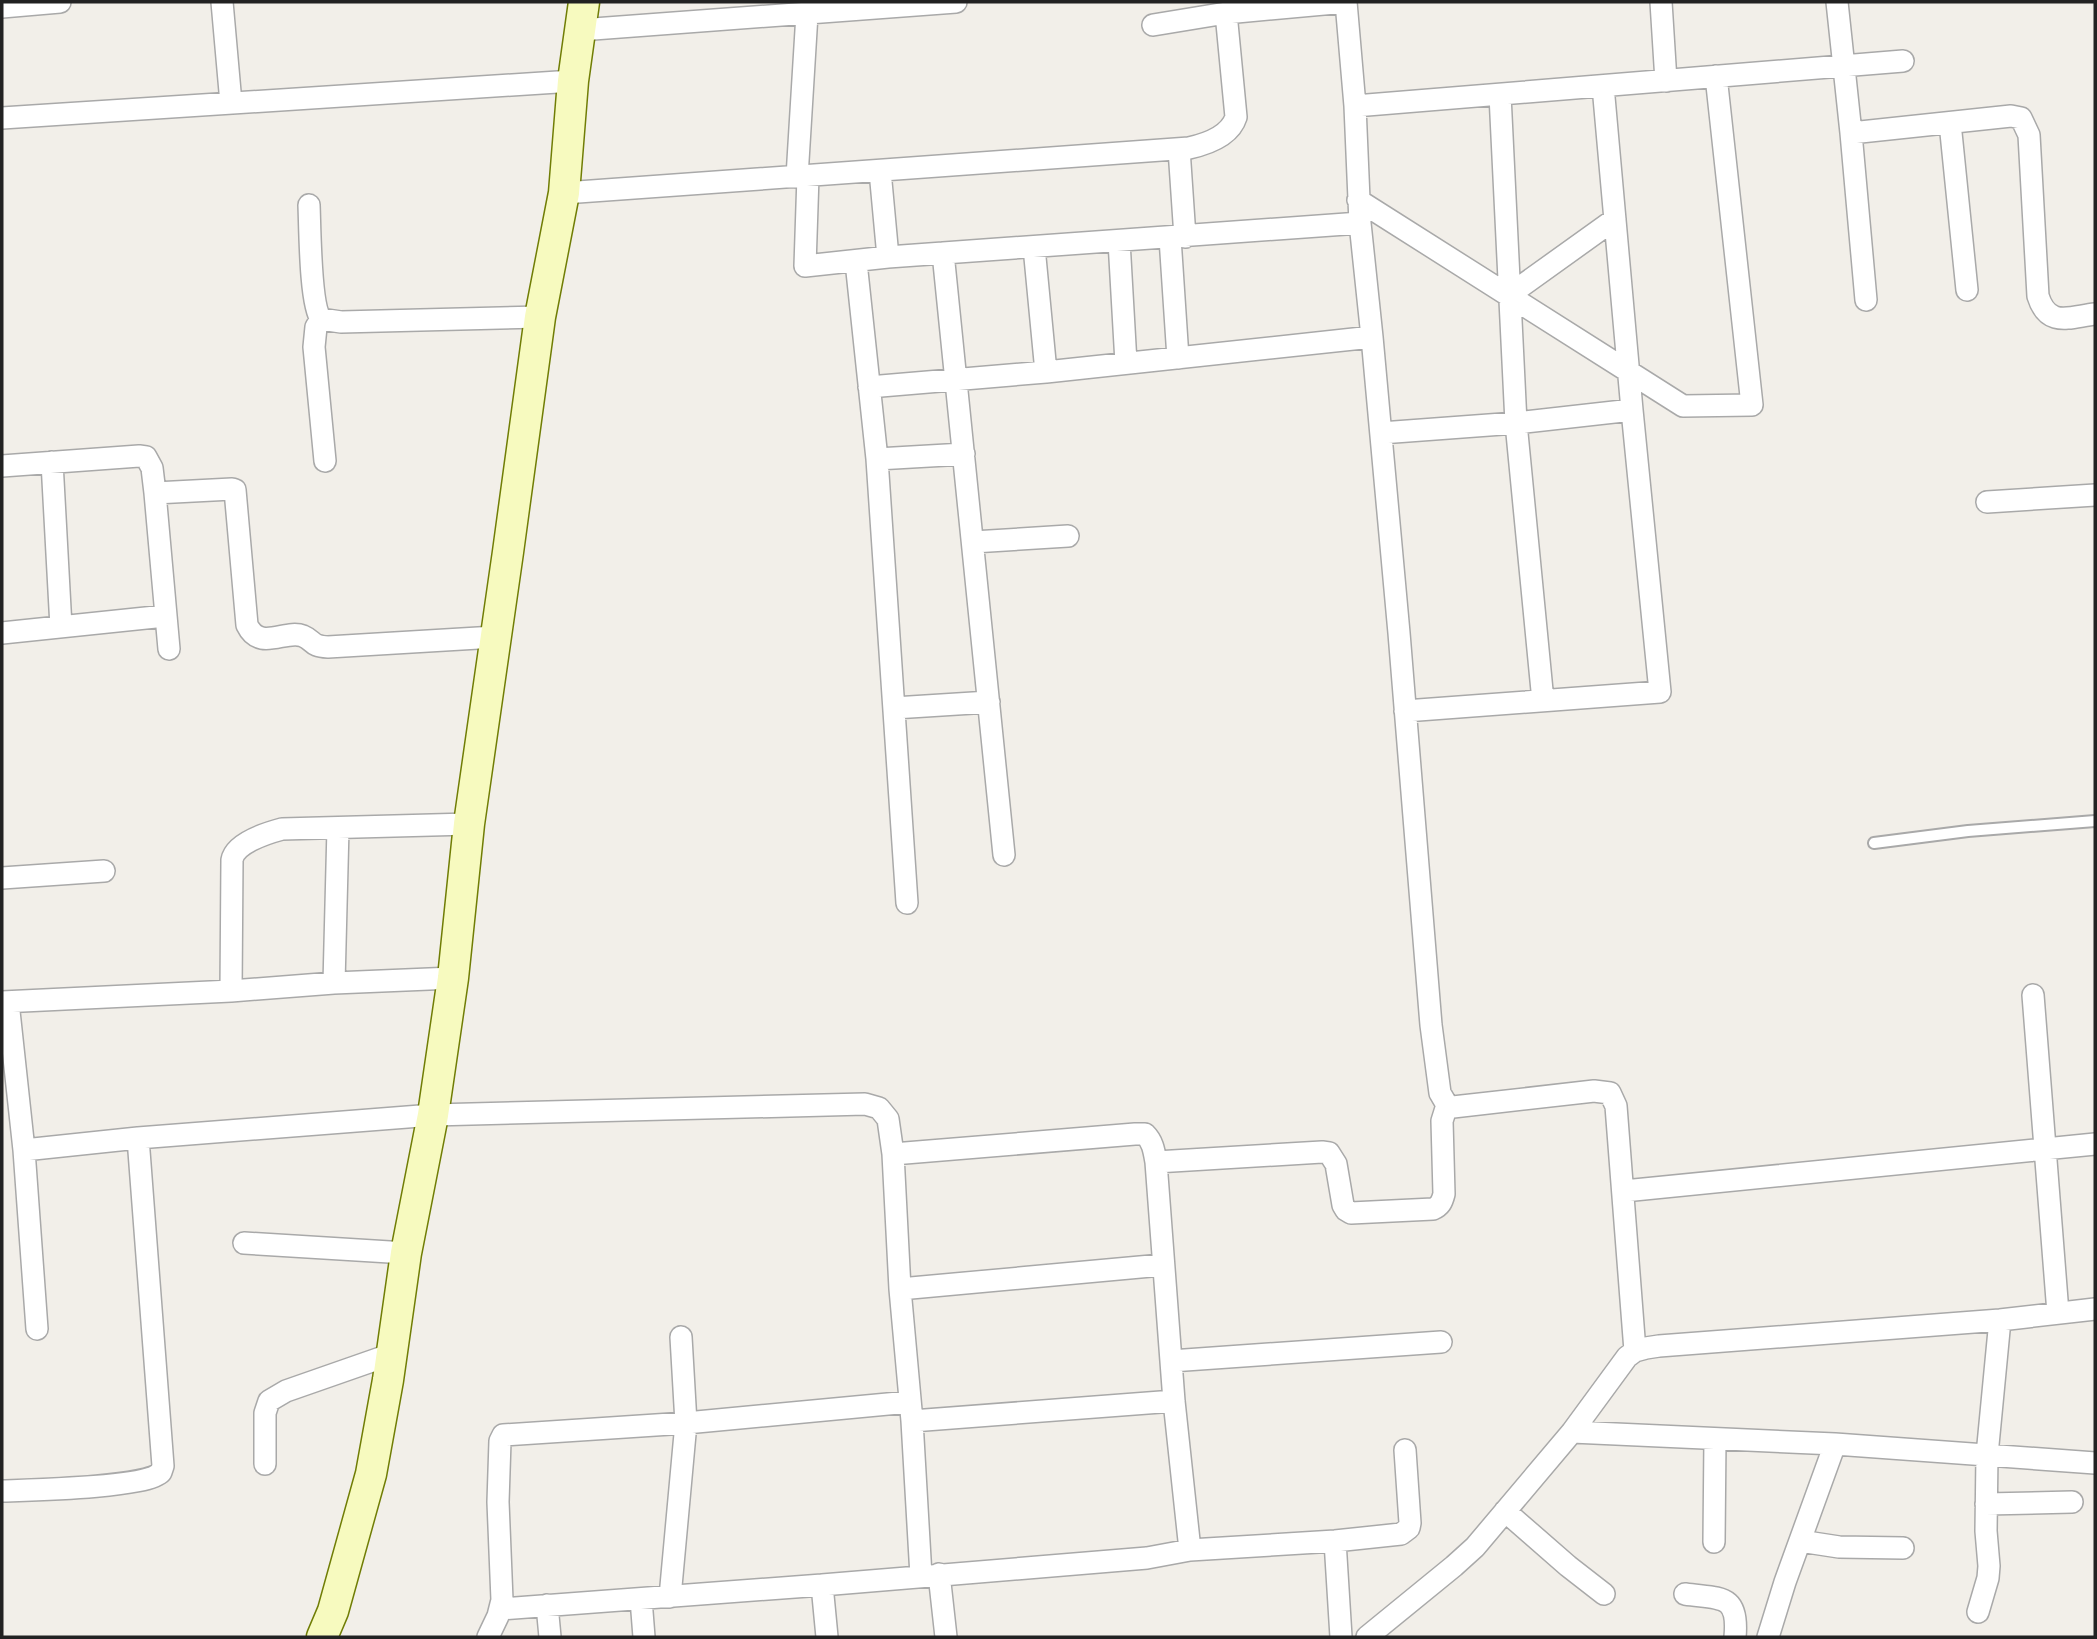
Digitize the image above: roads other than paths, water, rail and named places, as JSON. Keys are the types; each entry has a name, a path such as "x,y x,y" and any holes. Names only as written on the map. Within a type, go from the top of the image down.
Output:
{"street":[{"path":"2,7 60,2"},
{"path":"222,2 231,103"},
{"path":"323,1637 333,1611 371,1474 406,1252 433,1115 453,978 469,824 540,317 564,193 573,80 582,16 807,14 956,2"},
{"path":"1153,24 1213,10 1346,2 1355,106 1358,200 1381,433 1431,1025 1440,1093 1447,1105 1454,1107 1594,1091 1610,1093 1616,1106 1635,1351"},
{"path":"1661,2 1666,81"},
{"path":"1837,2 1866,300"},
{"path":"564,193 1179,149 1201,145 1222,135 1233,125 1236,117 1236,105 1213,10"},
{"path":"807,14 803,176 805,266 888,257 1360,223"},
{"path":"1355,106 1903,61"},
{"path":"1358,200 1683,407 1752,405 1716,76"},
{"path":"2,118 573,80"},
{"path":"1405,711 1660,692 1603,86"},
{"path":"1500,95 1516,423 1543,701"},
{"path":"1851,133 2011,116 2021,118 2029,135 2038,296 2042,308 2047,315 2055,318 2095,314"},
{"path":"1950,123 1967,290"},
{"path":"1178,358 1179,149"},
{"path":"880,171 888,257"},
{"path":"309,205 316,314 321,319 341,322 540,317"},
{"path":"1509,295 1615,219"},
{"path":"1119,241 1126,363"},
{"path":"1034,247 1046,372"},
{"path":"943,253 1004,855"},
{"path":"856,261 877,459 908,903"},
{"path":"321,319 316,327 314,347 325,461"},
{"path":"869,387 1046,372 1372,337"},
{"path":"1381,433 1516,423 1632,410"},
{"path":"877,459 964,454"},
{"path":"2,466 146,457 152,468 156,493 169,649"},
{"path":"52,462 61,627"},
{"path":"156,493 235,490 247,625 256,635 264,638 302,636 318,646 328,647 495,637"},
{"path":"1987,502 2095,495"},
{"path":"972,542 1068,536"},
{"path":"2,633 165,616"},
{"path":"894,708 989,702"},
{"path":"231,991 233,853 237,848 267,832 282,829 469,824"},
{"path":"334,983 338,828"},
{"path":"2,878 104,871"},
{"path":"37,1329 24,1150 5,1002 453,978"},
{"path":"2033,995 2058,1313"},
{"path":"24,1150 138,1138 433,1115 865,1104 879,1108 888,1119 893,1154 900,1289 911,1411 930,1575 946,1637"},
{"path":"1156,1162 1329,1153 1336,1164 1346,1210 1352,1213 1433,1209 1442,1202 1444,1194 1442,1121 1447,1105"},
{"path":"893,1154 1145,1134 1153,1147 1156,1162 1162,1265 1190,1550"},
{"path":"2,1491 112,1484 152,1478 161,1472 163,1465 138,1138"},
{"path":"1623,1191 2095,1144"},
{"path":"244,1243 406,1252"},
{"path":"900,1289 1162,1265"},
{"path":"1367,1637 1475,1547 1572,1432 1614,1373 1635,1351 1660,1346 2000,1320 2095,1309"},
{"path":"1979,1612 1989,1566 1986,1455 2000,1320"},
{"path":"670,1597 686,1423 681,1337"},
{"path":"1171,1361 1441,1342"},
{"path":"265,1464 265,1413 269,1401 286,1391 392,1354"},
{"path":"488,1637 501,1609 498,1502 500,1441 503,1435 911,1411 1174,1401"},
{"path":"1572,1432 1835,1444 2095,1463"},
{"path":"1714,1542 1716,1439"},
{"path":"1768,1637 1835,1444"},
{"path":"501,1609 822,1586 1147,1558 1190,1550 1401,1534 1409,1528 1405,1450"},
{"path":"1986,1504 2071,1502"},
{"path":"1505,1511 1604,1594"},
{"path":"1335,1541 1341,1637"},
{"path":"1800,1541 1839,1548 1903,1548"},
{"path":"822,1586 828,1637"},
{"path":"1685,1594 1720,1599 1732,1606 1735,1614 1735,1637"},
{"path":"640,1599 644,1637"},
{"path":"547,1605 550,1637"}],"lane":[{"path":"1874,843 1968,831 2095,821"}]}
